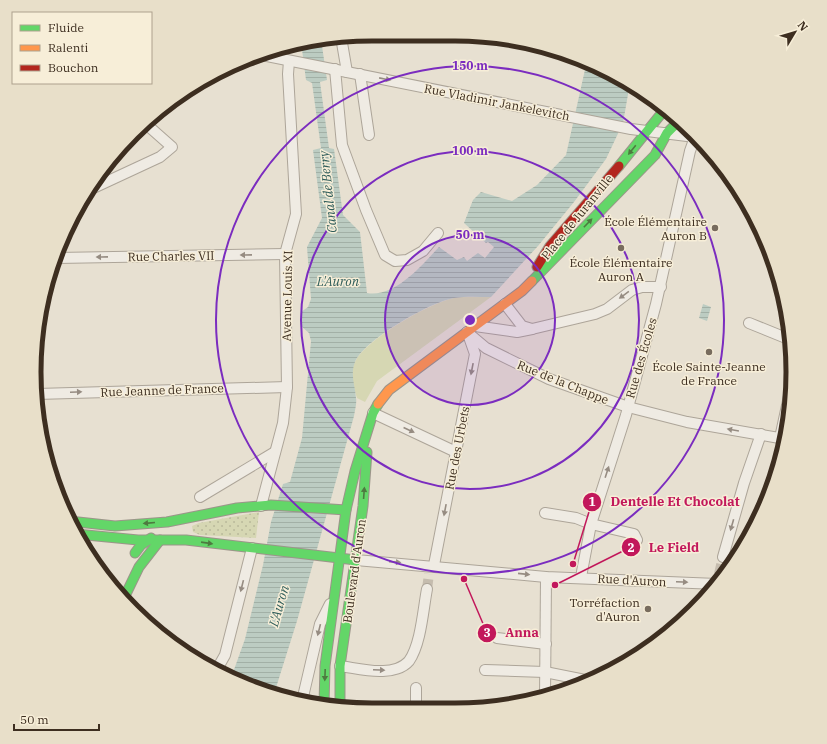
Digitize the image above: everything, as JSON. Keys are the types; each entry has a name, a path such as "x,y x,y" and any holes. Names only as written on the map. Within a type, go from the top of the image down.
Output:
{"main road":[{"name":"Place de Juranville","path":"522,291 550,246 608,180 662,113"},
{"name":"Place de Juranville","path":"672,134 676,126"},
{"name":"Place de Juranville","path":"522,291 655,155"},
{"name":"Boulevard d'Auron","path":"324,699 325,666 341,558 346,510 355,471 373,413 378,403 389,390 522,291"},
{"name":"Boulevard d'Auron","path":"340,701 340,666 363,506 368,433"},
{"path":"126,593 140,545 161,531 186,525 237,508 266,506 346,510 357,547"},
{"path":"77,522 115,526 186,525"},
{"path":"131,525 146,556"},
{"path":"186,525 186,540"},
{"path":"83,535 127,539 140,545 160,540 186,540 356,560"},
{"path":"127,539 140,545"},
{"path":"132,576 146,556 160,540"}],"street":[{"path":"342,43 347,72"},
{"name":"Rue Vladimir Jankelevitch","path":"270,58 360,74 631,129 687,136"},
{"name":"Avenue Louis XI","path":"266,506 275,452 283,423 287,387 285,254 296,214 288,74 289,61"},
{"path":"332,69 342,145 366,210 386,255 395,261 407,260 423,251 438,234"},
{"path":"360,74 369,135"},
{"path":"99,186 160,157 172,146 150,127"},
{"name":"Place de Juranville","path":"655,155 672,134"},
{"name":"Rue des Écoles","path":"581,577 591,524 628,407 660,287 693,142"},
{"name":"Rue Charles VII","path":"62,258 285,254"},
{"path":"471,329 517,332 532,330 595,314 607,308 632,290 642,287 660,287"},
{"path":"504,304 522,326 532,330"},
{"path":"749,323 784,337"},
{"name":"Rue de la Chappe","path":"471,329 486,348 550,379 628,407 687,422 780,438"},
{"name":"Rue des Urbets","path":"431,568 475,354 471,329"},
{"name":"Rue Jeanne de France","path":"42,394 287,387"},
{"path":"373,413 456,452"},
{"path":"723,557 744,483 761,434"},
{"path":"200,497 275,452"},
{"path":"545,513 576,518 591,524 634,534 637,540"},
{"path":"219,666 225,655 256,548"},
{"name":"Rue d'Auron","path":"356,560 431,568 546,576 713,580"},
{"path":"545,691 546,576"},
{"path":"340,666 382,672 393,670 405,664 409,660 418,638 427,589"},
{"name":"Boulevard d'Auron","path":"303,696 320,624 335,595"},
{"path":"497,638 546,644"},
{"path":"485,670 544,672 579,679"},
{"path":"416,688 416,703"}],"green space":[{"path":"458,297 491,297 377,381 365,402 357,398 352,379 354,364 363,351 386,332 415,314 443,301"},
{"path":"259,512 256,538 200,535 193,532 192,526 199,523"}],"water":[{"path":"322,45 327,80 320,82 329,148 334,149 343,215 360,232 367,293 377,293 398,285 416,271 439,247 457,260 464,257 467,261 478,253 485,258 494,247 488,242 486,243 464,223 473,200 481,192 512,201 537,185 566,155 585,68 629,90 623,123 606,159 574,202 538,246 491,297 454,298 443,301 415,314 399,323 371,343 361,353 355,362 353,376 356,402 354,416 297,621 276,688 233,672 245,639 263,565 271,522 283,484 290,482 302,438 311,341 309,333 301,326 301,312 308,307 311,299 307,247 322,218 313,150 321,148 312,83 306,80 302,48"},
{"path":"703,304 711,307 707,321 699,318"}],"tunnel":[{"path":"720,572 723,557"},
{"path":"427,589 429,574"}],"traffic: fast":[{"path":"619,166 662,113"},
{"path":"532,281 655,155 667,133 675,125"},
{"path":"324,699 325,666 346,510 355,471 373,413 378,404"},
{"path":"340,701 340,666 363,506 367,452"},
{"path":"77,522 115,526 167,522 237,508 271,505 346,510"},
{"path":"83,535 138,540 186,540 356,560"},
{"path":"135,553 141,545 151,538"},
{"path":"126,593 139,567 160,540"}],"traffic: slow":[{"path":"378,404 389,390 522,291 532,281"}],"traffic: jam":[{"path":"537,267 550,246 619,166"}],"place":[{"name":"École Élémentaire Auron B","path":"715,228"},
{"name":"École Élémentaire Auron A","path":"621,248"},
{"name":"École Sainte-Jeanne de France","path":"709,352"},
{"name":"Dentelle Et Chocolat","path":"573,564"},
{"name":"Anna","path":"464,579"},
{"name":"Le Field","path":"555,585"},
{"name":"Torréfaction d'Auron","path":"648,609"}],"water label":[{"name":"Canal de Berry","path":"328,192"},
{"name":"L'Auron","path":"338,281"},
{"name":"L'Auron","path":"279,606"}]}
